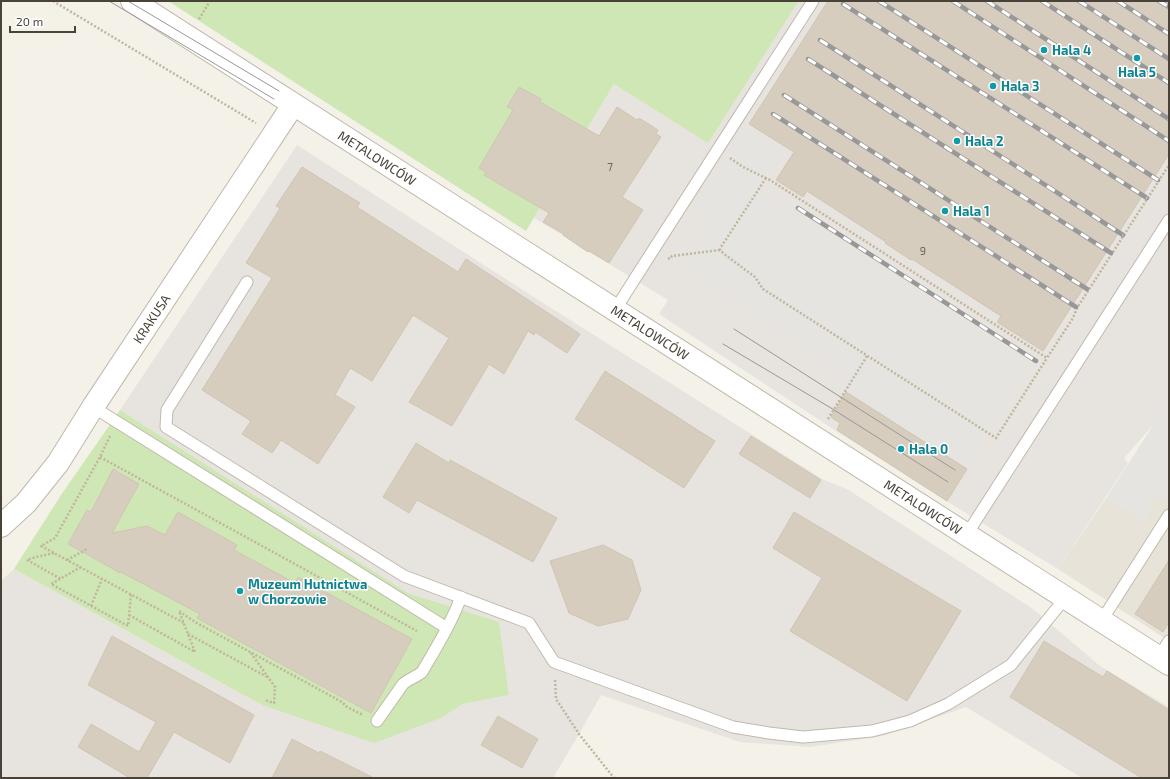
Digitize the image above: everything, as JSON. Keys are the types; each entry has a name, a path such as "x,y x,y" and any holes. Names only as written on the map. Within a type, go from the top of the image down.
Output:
{"street":[{"name":"METALOWCÓW","path":"132,1 1066,598 1102,620 1166,654"},
{"name":"KRAKUSA","path":"1,526 26,503 58,463 93,407 293,105"}],"lane":[{"path":"615,310 813,1"},
{"path":"967,534 1169,220"},
{"path":"247,282 167,410 166,427 404,576 528,623 554,662 734,726 769,733 803,737 872,731 910,721 948,704 1011,664 1066,598"},
{"path":"93,407 447,628"},
{"path":"1102,620 1169,515"},
{"path":"376,721 402,684 418,676 422,672 456,611 461,597"}],"path":[{"path":"53,1 257,123 252,130"},
{"path":"199,20 210,1"},
{"path":"727,155 743,167 766,178 1047,358"},
{"path":"720,250 755,277 763,289 996,438 1074,318 1077,308 1169,165"},
{"path":"720,250 766,178"},
{"path":"667,256 670,259 672,256 720,250"},
{"path":"828,418 867,356"},
{"path":"109,437 100,457 55,538 41,546 184,623"},
{"path":"100,457 422,634"},
{"path":"67,560 87,549"},
{"path":"54,553 27,560 61,579"},
{"path":"81,567 51,584 128,626 131,594"},
{"path":"91,606 102,579"},
{"path":"129,616 195,652 179,611 196,622 342,702 346,707 376,721"},
{"path":"188,634 269,678"},
{"path":"251,652 275,687 274,703 264,700"},
{"path":"554,662 556,699 579,734 614,778"}],"shaded area":[{"path":"797,1 1169,1 1169,401 1153,425 1124,458 1128,463 1058,569 948,502 833,429 659,314 668,300 534,218 614,84 708,142 798,2"},
{"path":"746,130 784,154 758,192 1028,366 966,466 839,386 848,371 683,264 712,217 697,207"},
{"path":"297,145 540,301 824,480 847,489 1033,609 1100,666 1169,707 1169,778 1082,778 966,707 883,736 810,747 740,742 601,695 553,778 1,778 1,581 14,569 262,705 441,718 463,704 509,695 499,622 408,593 120,410"},
{"path":"1169,401 1169,641 1058,569"},
{"path":"1169,401 1169,492 1162,502 1152,497 1147,499 1147,502 1151,507 1144,522 1107,497"}],"green space":[{"path":"168,1 798,2 708,143 614,84 526,231"},
{"path":"120,410 408,593 499,622 509,695 463,704 441,718 374,743 262,705 14,569 61,495"}],"building":[{"path":"828,1 1169,1 1169,154 1043,351 997,322 1001,316 912,259 911,260 807,191 803,197 776,180 794,152 749,124"},
{"path":"519,87 541,99 540,102 599,136 617,107 637,120 639,118 658,130 656,134 661,137 622,197 643,210 609,263 589,251 588,252 563,235 564,234 543,222 549,213 484,175 486,172 479,168 513,110 507,107"},
{"path":"302,167 360,203 357,207 458,272 466,259 580,334 567,353 535,332 534,335 528,331 504,374 489,364 452,426 409,402 449,338 413,315 372,381 350,368 335,395 355,407 318,464 281,440 272,453 242,434 251,421 202,390 272,278 246,263 280,208 276,206"},
{"path":"605,371 715,441 684,488 575,419"},
{"name":"Hala 0","path":"846,392 967,469 947,501 837,430 840,423 831,417"},
{"path":"751,436 821,480 810,498 739,454"},
{"path":"416,443 449,463 450,460 557,518 533,562 417,500 409,513 383,497"},
{"name":"Muzeum Hutnictwa w Chorzowie","path":"113,469 139,484 112,533 147,526 165,535 178,512 237,545 234,550 295,583 298,577 412,639 371,713 197,618 200,614 121,572 120,573 68,544 87,510 90,512 93,508"},
{"path":"794,512 961,611 907,701 790,631 822,578 773,548"},
{"path":"603,545 632,560 641,590 628,619 598,626 569,613 550,561"},
{"path":"1169,560 1169,622 1163,632 1135,614"},
{"path":"112,636 254,715 230,763 174,732 147,778 130,778 78,747 91,724 139,752 156,722 88,685"},
{"path":"1044,641 1103,677 1107,671 1169,710 1169,778 1142,778 1010,697"},
{"path":"498,716 538,739 522,768 481,745"},
{"path":"292,739 319,753 320,751 374,778 272,778"}],"tram line":[{"path":"109,1 274,99"},
{"path":"128,1 279,91"},
{"path":"734,329 955,470"},
{"path":"723,344 831,408 948,482"}],"railway":[{"path":"879,1 1158,180"},
{"path":"953,1 1169,141"},
{"path":"987,1 1169,119"},
{"path":"1042,1 1169,83"},
{"path":"1079,1 1169,59"},
{"path":"1118,1 1169,34"},
{"path":"1159,1 1169,7"},
{"path":"843,4 1147,198"},
{"path":"820,40 1123,235"},
{"path":"808,59 1111,253"},
{"path":"784,95 1087,289"},
{"path":"773,114 1076,307"},
{"path":"798,208 1036,361"}],"place":[{"name":"Hala 4","path":"1044,50"},
{"name":"Hala 5","path":"1137,58"},
{"name":"Hala 3","path":"993,86"},
{"name":"Hala 2","path":"957,141"},
{"name":"Hala 1","path":"945,211"},
{"name":"Hala 0","path":"901,449"},
{"name":"Muzeum Hutnictwa w Chorzowie","path":"240,591"}]}
